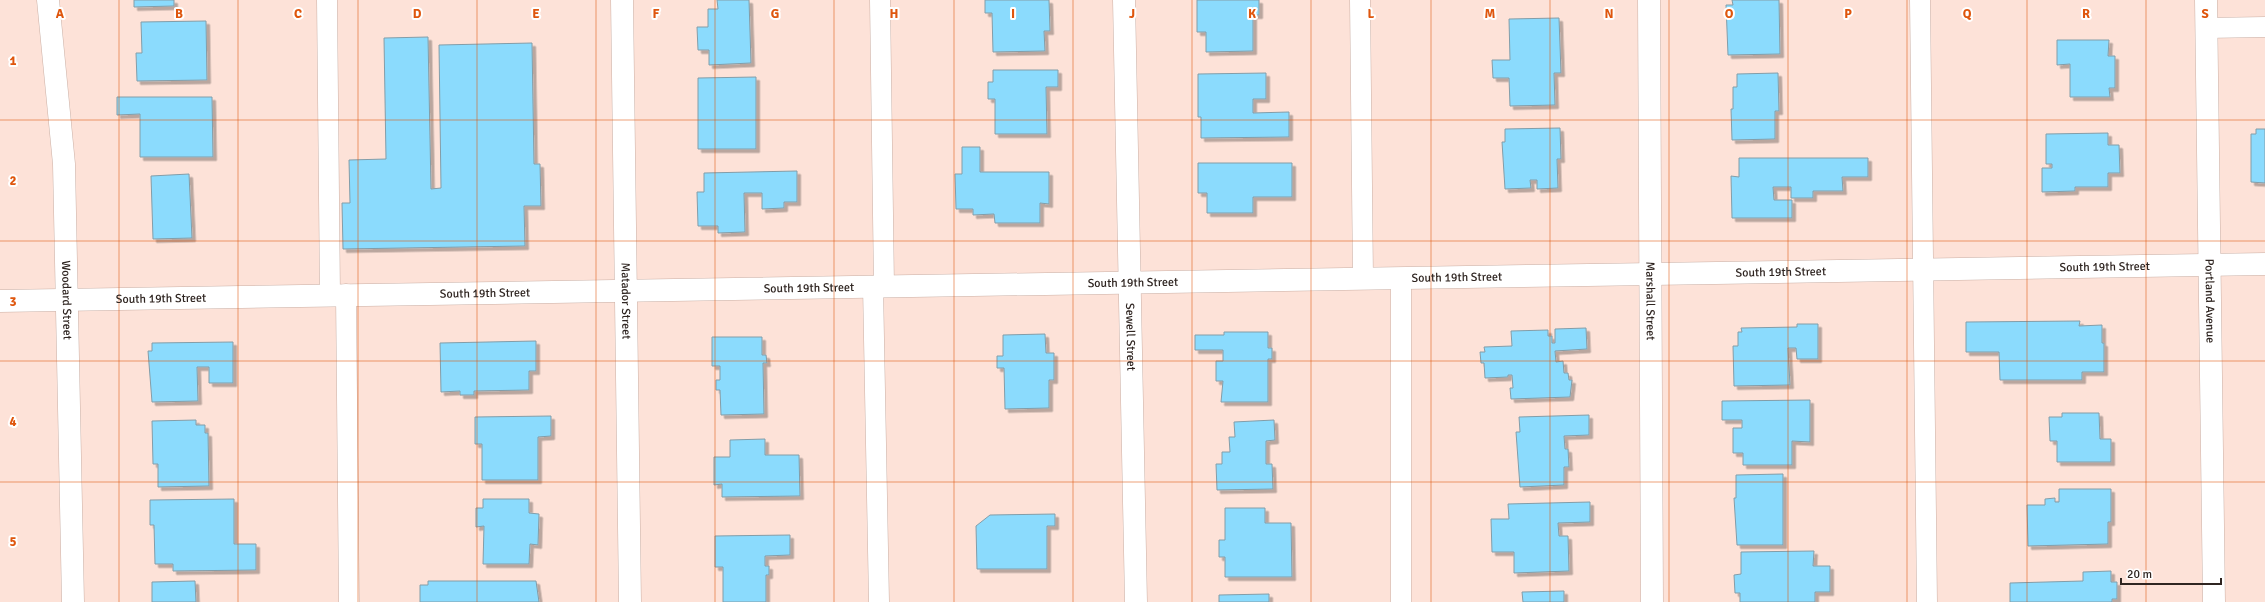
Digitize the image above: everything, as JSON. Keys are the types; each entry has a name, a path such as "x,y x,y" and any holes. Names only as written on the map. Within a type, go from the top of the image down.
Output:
{"street":[{"name":"Woodard Street","path":"48,0 64,164 73,602"},
{"name":"Matador Street","path":"622,0 630,602"},
{"name":"Sewell Street","path":"1124,0 1136,602"},
{"name":"Marshall Street","path":"1649,0 1649,274 1652,602"},
{"name":"Portland Avenue","path":"2206,0 2214,602"},
{"name":"South 19th Street","path":"0,301 2265,264"}],"lane":[{"path":"327,0 349,602"},
{"path":"879,602 880,0"},
{"path":"1360,0 1363,278"},
{"path":"1920,0 1927,602"},
{"path":"2206,28 2265,27"},
{"path":"1400,278 1401,602"}],"building":[{"path":"134,0 174,0 174,6 134,7"},
{"path":"717,0 749,0 751,63 709,65 709,50 698,50 697,27 708,27 708,9 718,9"},
{"path":"985,0 1049,0 1050,31 1044,31 1045,51 993,52 992,13 985,13"},
{"path":"1197,0 1259,0 1259,15 1253,15 1253,51 1206,52 1206,32 1197,32"},
{"path":"1732,0 1779,0 1780,54 1728,55 1726,5 1733,5"},
{"path":"1559,18 1561,73 1554,73 1555,105 1510,106 1509,78 1493,78 1492,60 1510,60 1509,19"},
{"path":"206,21 207,80 137,81 136,53 142,53 141,22"},
{"path":"428,37 431,189 441,188 439,45 532,43 534,164 540,164 541,206 524,206 525,246 343,249 342,203 350,203 349,160 386,159 384,38"},
{"path":"2057,40 2109,40 2108,56 2115,56 2115,88 2109,88 2110,97 2070,97 2070,64 2057,65"},
{"path":"993,70 1058,70 1058,87 1046,87 1047,134 995,134 995,99 988,99 988,82 993,82"},
{"path":"1266,73 1266,99 1253,99 1253,113 1289,112 1289,137 1201,138 1201,117 1198,117 1198,74"},
{"path":"1778,73 1779,111 1775,111 1775,139 1732,140 1731,109 1733,109 1733,87 1737,87 1737,74"},
{"path":"756,77 756,149 698,149 698,78"},
{"path":"117,97 212,97 213,157 140,157 140,114 117,115"},
{"path":"1560,128 1561,159 1557,159 1558,188 1537,189 1537,180 1530,180 1531,188 1505,189 1502,142 1505,142 1505,129"},
{"path":"2256,129 2265,129 2265,183 2251,182 2251,134 2256,134"},
{"path":"2108,133 2108,145 2119,145 2120,173 2108,173 2108,187 2075,187 2075,191 2042,192 2042,168 2052,168 2052,164 2046,164 2046,134"},
{"path":"962,147 980,147 980,172 1049,172 1049,204 1040,203 1040,223 995,223 994,214 973,215 973,209 956,209 955,174 962,174"},
{"path":"1739,158 1868,158 1868,177 1842,177 1843,191 1813,191 1813,198 1791,198 1791,187 1773,187 1774,200 1792,200 1792,218 1732,218 1731,176 1739,177"},
{"path":"1198,163 1292,163 1292,197 1253,197 1253,213 1207,213 1207,193 1198,193"},
{"path":"797,171 797,202 784,202 784,208 762,209 762,193 744,193 745,232 718,233 718,226 698,226 697,192 704,192 704,173"},
{"path":"189,174 192,238 153,239 151,176"},
{"path":"2080,321 2079,326 2102,325 2102,343 2104,343 2104,372 2082,372 2082,380 2000,380 1999,352 1966,352 1966,322"},
{"path":"1797,324 1818,324 1818,359 1797,359 1796,348 1788,348 1790,385 1734,386 1733,346 1738,346 1738,332 1742,332 1741,328 1797,327"},
{"path":"1586,328 1587,349 1555,351 1556,362 1563,361 1564,373 1568,373 1569,380 1572,380 1570,397 1511,399 1510,388 1513,388 1512,375 1508,375 1508,377 1485,378 1484,363 1481,363 1480,352 1485,352 1484,347 1512,346 1511,331 1548,330 1548,336 1552,336 1552,343 1555,343 1555,329"},
{"path":"1224,332 1268,332 1268,348 1272,348 1272,359 1268,359 1268,402 1221,402 1223,381 1216,381 1216,361 1223,361 1223,350 1195,350 1195,335 1224,335"},
{"path":"1045,334 1046,353 1054,353 1054,380 1049,380 1049,408 1005,409 1004,368 997,368 997,356 1003,356 1003,335"},
{"path":"712,337 762,337 762,355 766,355 767,363 763,363 764,414 721,415 720,390 716,390 716,380 720,380 720,366 712,366"},
{"path":"536,341 536,371 529,371 529,390 474,391 474,395 460,395 460,391 441,392 440,343"},
{"path":"233,342 233,383 209,383 209,367 197,367 198,401 152,402 148,351 152,351 152,343"},
{"path":"1810,400 1810,442 1792,441 1792,465 1743,465 1743,453 1733,453 1733,428 1742,428 1742,420 1722,420 1722,401"},
{"path":"2062,413 2099,413 2100,439 2111,439 2111,462 2057,462 2057,441 2050,441 2049,417 2062,417"},
{"path":"1589,415 1589,435 1564,436 1565,449 1568,449 1569,467 1564,467 1564,485 1520,487 1516,432 1520,432 1519,417"},
{"path":"551,416 551,436 538,437 538,480 482,480 482,444 475,444 475,417"},
{"path":"196,420 196,425 205,425 205,433 208,433 209,486 158,487 158,464 153,464 152,421"},
{"path":"1274,420 1275,440 1266,441 1266,464 1272,464 1273,489 1217,490 1216,464 1222,464 1222,452 1230,452 1229,437 1235,437 1234,422"},
{"path":"765,439 765,455 799,455 800,496 722,497 722,484 714,485 714,457 730,457 730,440"},
{"path":"1783,474 1783,545 1737,545 1734,498 1736,498 1736,475"},
{"path":"2059,489 2111,489 2111,522 2108,522 2108,544 2028,546 2027,505 2045,505 2045,499 2055,498 2055,502 2059,502"},
{"path":"234,499 234,544 256,544 256,570 173,571 173,564 155,564 154,525 150,525 150,500"},
{"path":"483,499 529,499 529,513 539,514 538,545 530,544 529,564 483,564 484,526 476,527 476,508 483,508"},
{"path":"1590,502 1590,522 1558,523 1559,536 1568,536 1569,571 1514,573 1514,552 1492,552 1491,519 1509,519 1508,504"},
{"path":"1225,508 1265,508 1265,523 1291,523 1292,577 1225,577 1225,557 1219,557 1219,540 1225,540"},
{"path":"1055,514 1055,526 1047,526 1047,569 977,569 976,526 990,515"},
{"path":"790,535 790,555 765,556 765,566 769,566 769,575 766,575 766,602 723,602 723,567 715,567 715,536"},
{"path":"1814,551 1813,566 1830,566 1830,592 1815,592 1815,602 1740,602 1740,593 1735,593 1734,575 1741,574 1741,552"},
{"path":"2111,571 2111,582 2117,582 2117,599 2112,599 2112,602 2010,602 2010,583 2083,581 2083,572"},
{"path":"195,581 196,602 152,602 152,582"},
{"path":"428,581 536,581 539,602 420,602 420,585 428,585"},
{"path":"1564,591 1564,602 1523,602 1522,592"},
{"path":"1269,594 1269,602 1219,602 1219,595"}]}
